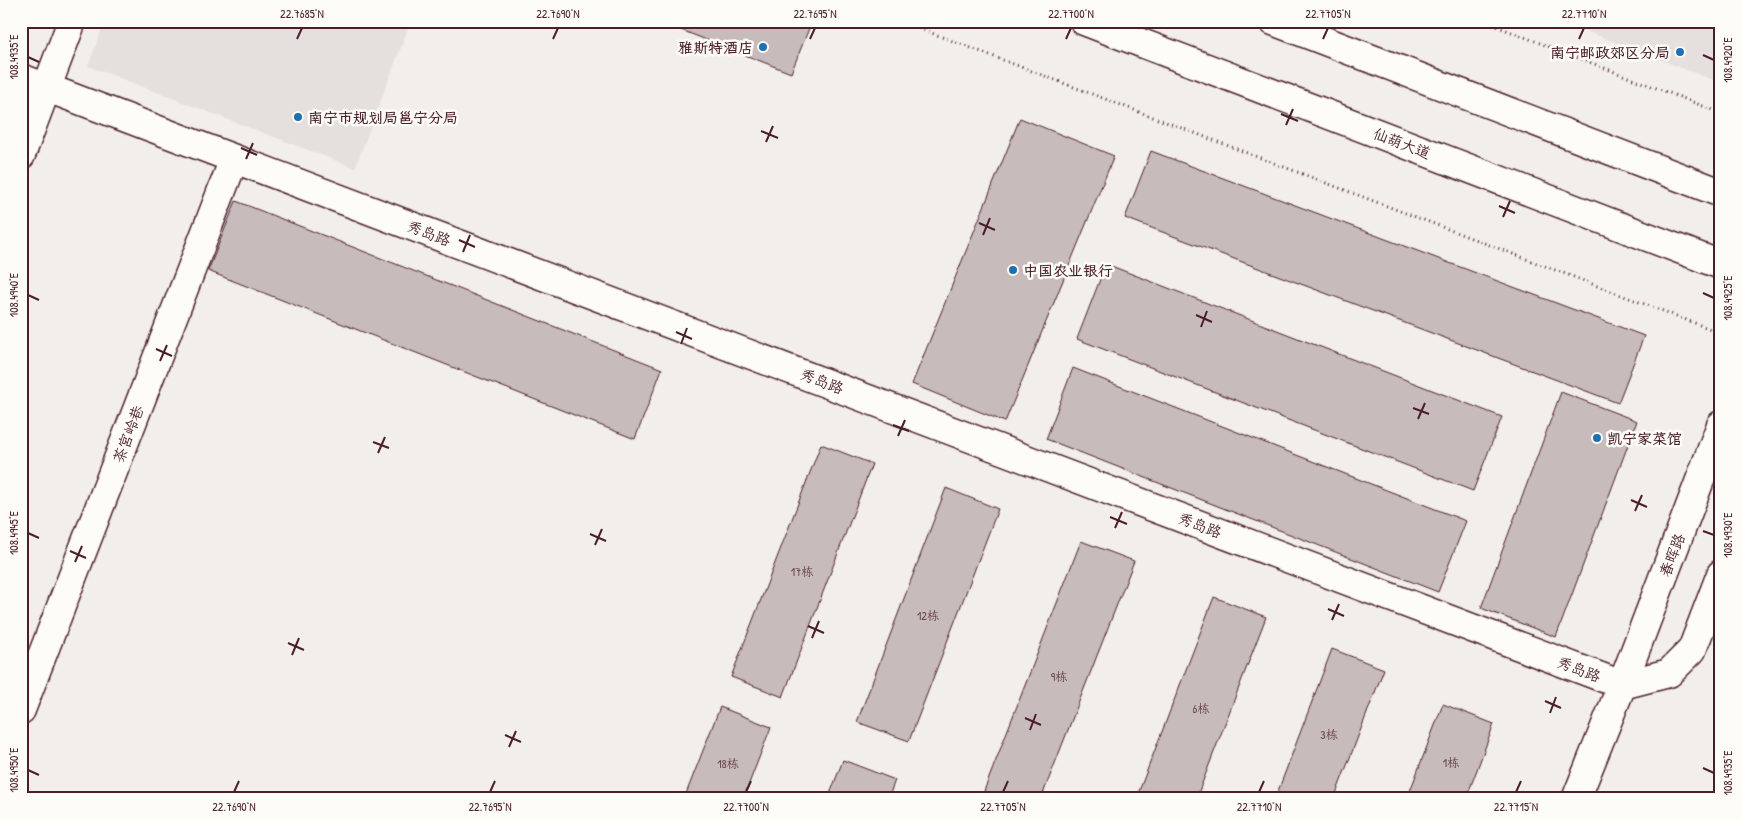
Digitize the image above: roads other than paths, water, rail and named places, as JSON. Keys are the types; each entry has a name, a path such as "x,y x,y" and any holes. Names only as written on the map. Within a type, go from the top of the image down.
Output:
{"street":[{"path":"21,155 72,21"},
{"name":"仙葫大道","path":"1084,21 1721,265"},
{"path":"1273,21 1721,193"},
{"name":"秀岛路","path":"21,78 1622,685"},
{"name":"茶宫岭巷","path":"21,710 234,158"},
{"name":"春晖路","path":"1576,799 1622,685 1721,425"},
{"path":"1622,685 1670,673 1692,650 1721,574"}],"place":[{"name":"雅斯特酒店","path":"763,47"},
{"name":"南宁邮政郊区分局","path":"1680,52"},
{"name":"南宁市规划局邕宁分局","path":"298,117"},
{"name":"中国农业银行","path":"1013,270"},
{"name":"凯宁家菜馆","path":"1597,438"}]}
